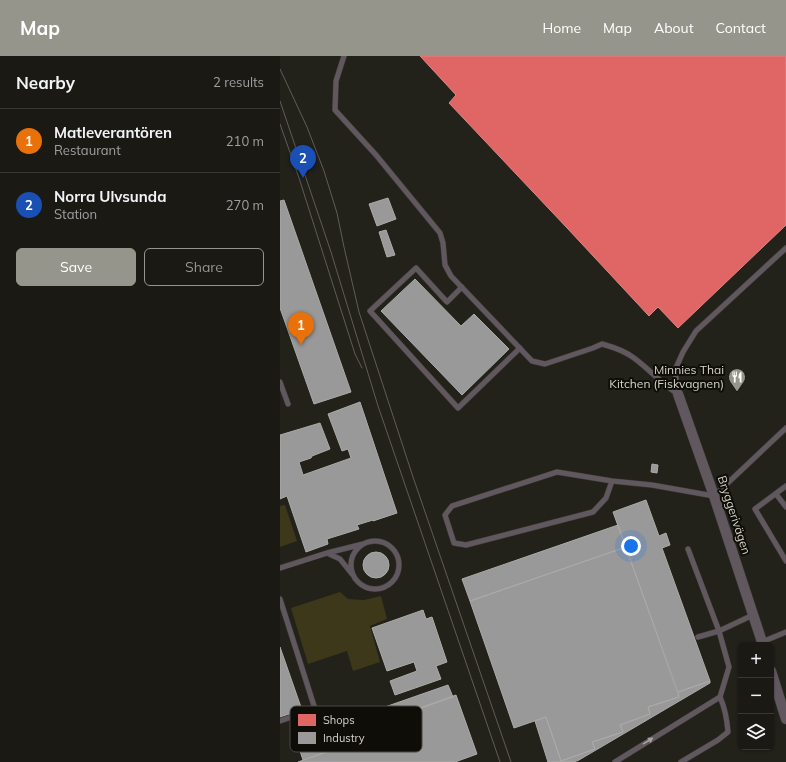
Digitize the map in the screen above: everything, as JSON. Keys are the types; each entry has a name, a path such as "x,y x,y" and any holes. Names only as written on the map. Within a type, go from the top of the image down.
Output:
{"street":[{"name":"Bryggerivägen","path":"678,394 714,496 762,642"},
{"path":"773,678 786,718"}],"lane":[{"path":"344,56 336,81 335,110 376,155 440,233 443,243 445,265 451,276 532,361 544,364 602,344 618,349 633,357 670,389 678,394"},
{"path":"678,394 674,370 696,331 786,248"},
{"path":"462,287 447,302 416,268 370,311 458,408 520,348"},
{"path":"280,382 288,404"},
{"path":"612,480 606,498 594,512 466,545 454,544 446,515 452,506 557,472 652,485 714,496 786,428"},
{"path":"786,486 755,509 786,561"},
{"path":"776,494 786,507"},
{"path":"280,568 327,553 376,541 386,543 396,552 399,564 397,576 391,583 382,588 368,588 358,583 340,559 327,553"},
{"path":"352,574 351,563 356,550 366,543"},
{"path":"615,762 720,696 730,667 719,631 688,549"},
{"path":"280,599 314,706"},
{"path":"698,637 719,631 753,615"},
{"path":"767,642 786,632"},
{"path":"681,762 718,740 728,732 727,720 720,696"},
{"path":"280,721 290,718"}],"shaded area":[{"path":"285,505 297,541 280,547 280,506"},
{"path":"340,592 348,599 364,600 381,596 387,619 370,626 380,662 353,671 347,651 308,664 291,608"}],"building: Shops":[{"path":"420,56 786,56 786,225 678,328 658,307 649,316 449,103 456,95"}],"building: Industry":[{"path":"388,198 396,219 377,226 369,204"},
{"path":"284,200 351,392 314,404 280,308 280,201"},
{"path":"386,230 395,255 387,257 379,232"},
{"path":"415,279 461,326 474,314 509,349 462,395 381,311"},
{"path":"360,402 397,513 357,525 359,529 327,539 328,544 306,552 287,496 280,499 280,435 320,423 330,449 299,462 303,475 351,458 348,449 342,451 328,414"},
{"path":"652,464 658,465 657,473 651,472"},
{"path":"646,500 659,536 666,533 670,545 662,548 710,681 678,692 613,512"},
{"path":"618,525 626,547 470,601 462,579"},
{"path":"626,547 679,697 648,707 650,714 620,725 623,732 592,742 595,749 561,761 546,717 514,728 470,601"},
{"path":"376,552 385,556 389,565 385,574 376,578 367,574 363,565 367,556"},
{"path":"423,610 426,619 432,617 447,662 436,666 441,679 395,695 390,681 417,671 414,662 387,671 372,628"},
{"path":"280,647 301,706 290,706 290,714 280,717"},
{"path":"710,681 710,683 579,760 574,762 548,762 535,721 546,717 561,761 595,749 592,742 623,732 620,725 650,714 648,707 679,697 678,692"},
{"path":"448,685 453,697 422,708 422,706 388,706"},
{"path":"456,695 477,754 455,762 298,762 327,752 422,752 422,707"},
{"path":"300,752 326,752 303,760"}],"tram line":[{"path":"280,69 307,127 324,171 337,213 359,312 413,477 511,762"},
{"path":"280,101 331,252 378,406 500,762"},
{"path":"280,124 299,178 355,354 362,368"}],"place":[{"name":"Norra Ulvsunda","path":"303,178"},
{"name":"Matleverantören","path":"301,345"},
{"name":"Minnies Thai Kitchen (Fiskvagnen)","path":"737,392"}]}
